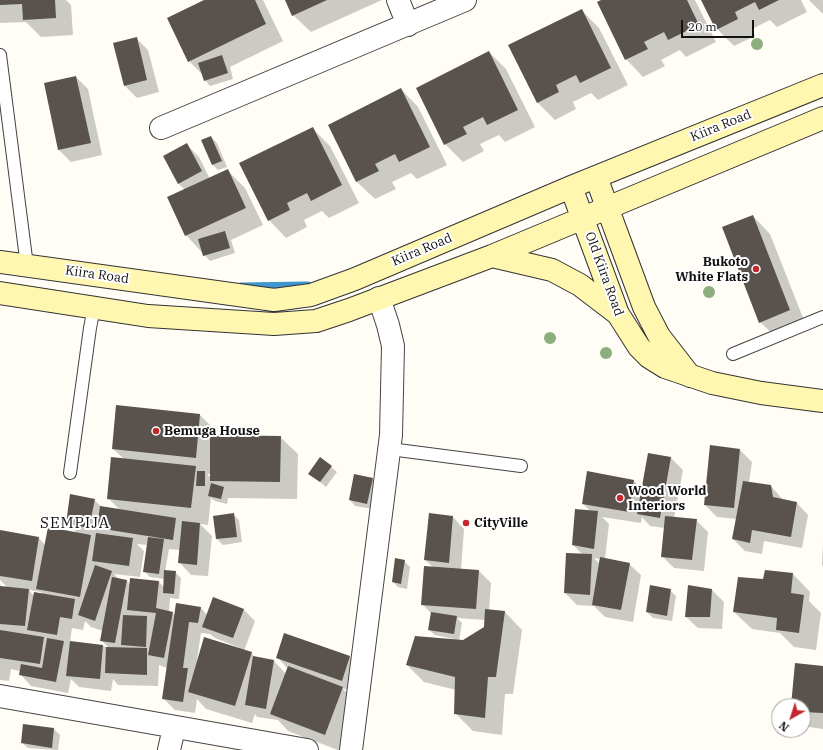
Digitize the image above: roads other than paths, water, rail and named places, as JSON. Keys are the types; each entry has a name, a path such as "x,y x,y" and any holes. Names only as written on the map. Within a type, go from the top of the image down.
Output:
{"main road":[{"name":"Kiira Road","path":"0,262 274,300 311,295 355,279 571,187 823,85"},
{"path":"0,293 148,316 274,324 316,320 349,310 492,256 823,118"},
{"name":"Old Kiira Road","path":"596,177 644,306 659,336 690,376"},
{"name":"Old Kiira Road","path":"571,187 584,218 618,314 639,347 649,357 665,367 712,383 761,393 823,401"},
{"path":"492,256 552,270 580,285 618,314"}],"street":[{"path":"398,0 408,25"},
{"path":"161,128 465,0"},
{"path":"351,750 390,449 393,346 379,298"},
{"path":"0,696 174,728 307,750"},
{"path":"169,750 174,728"}],"lane":[{"path":"0,55 27,266"},
{"path":"70,473 94,308"},
{"path":"733,354 823,317"},
{"path":"390,449 521,466"}],"waterway":[{"path":"241,286 308,285"}],"place":[{"name":"Bukoto White Flats","path":"756,269"},
{"name":"Bemuga House","path":"156,431"},
{"name":"Wood World Interiors","path":"620,498"},
{"name":"CityVille","path":"466,523"}],"district":[{"name":"SEMPIJA","path":"75,524"}]}
